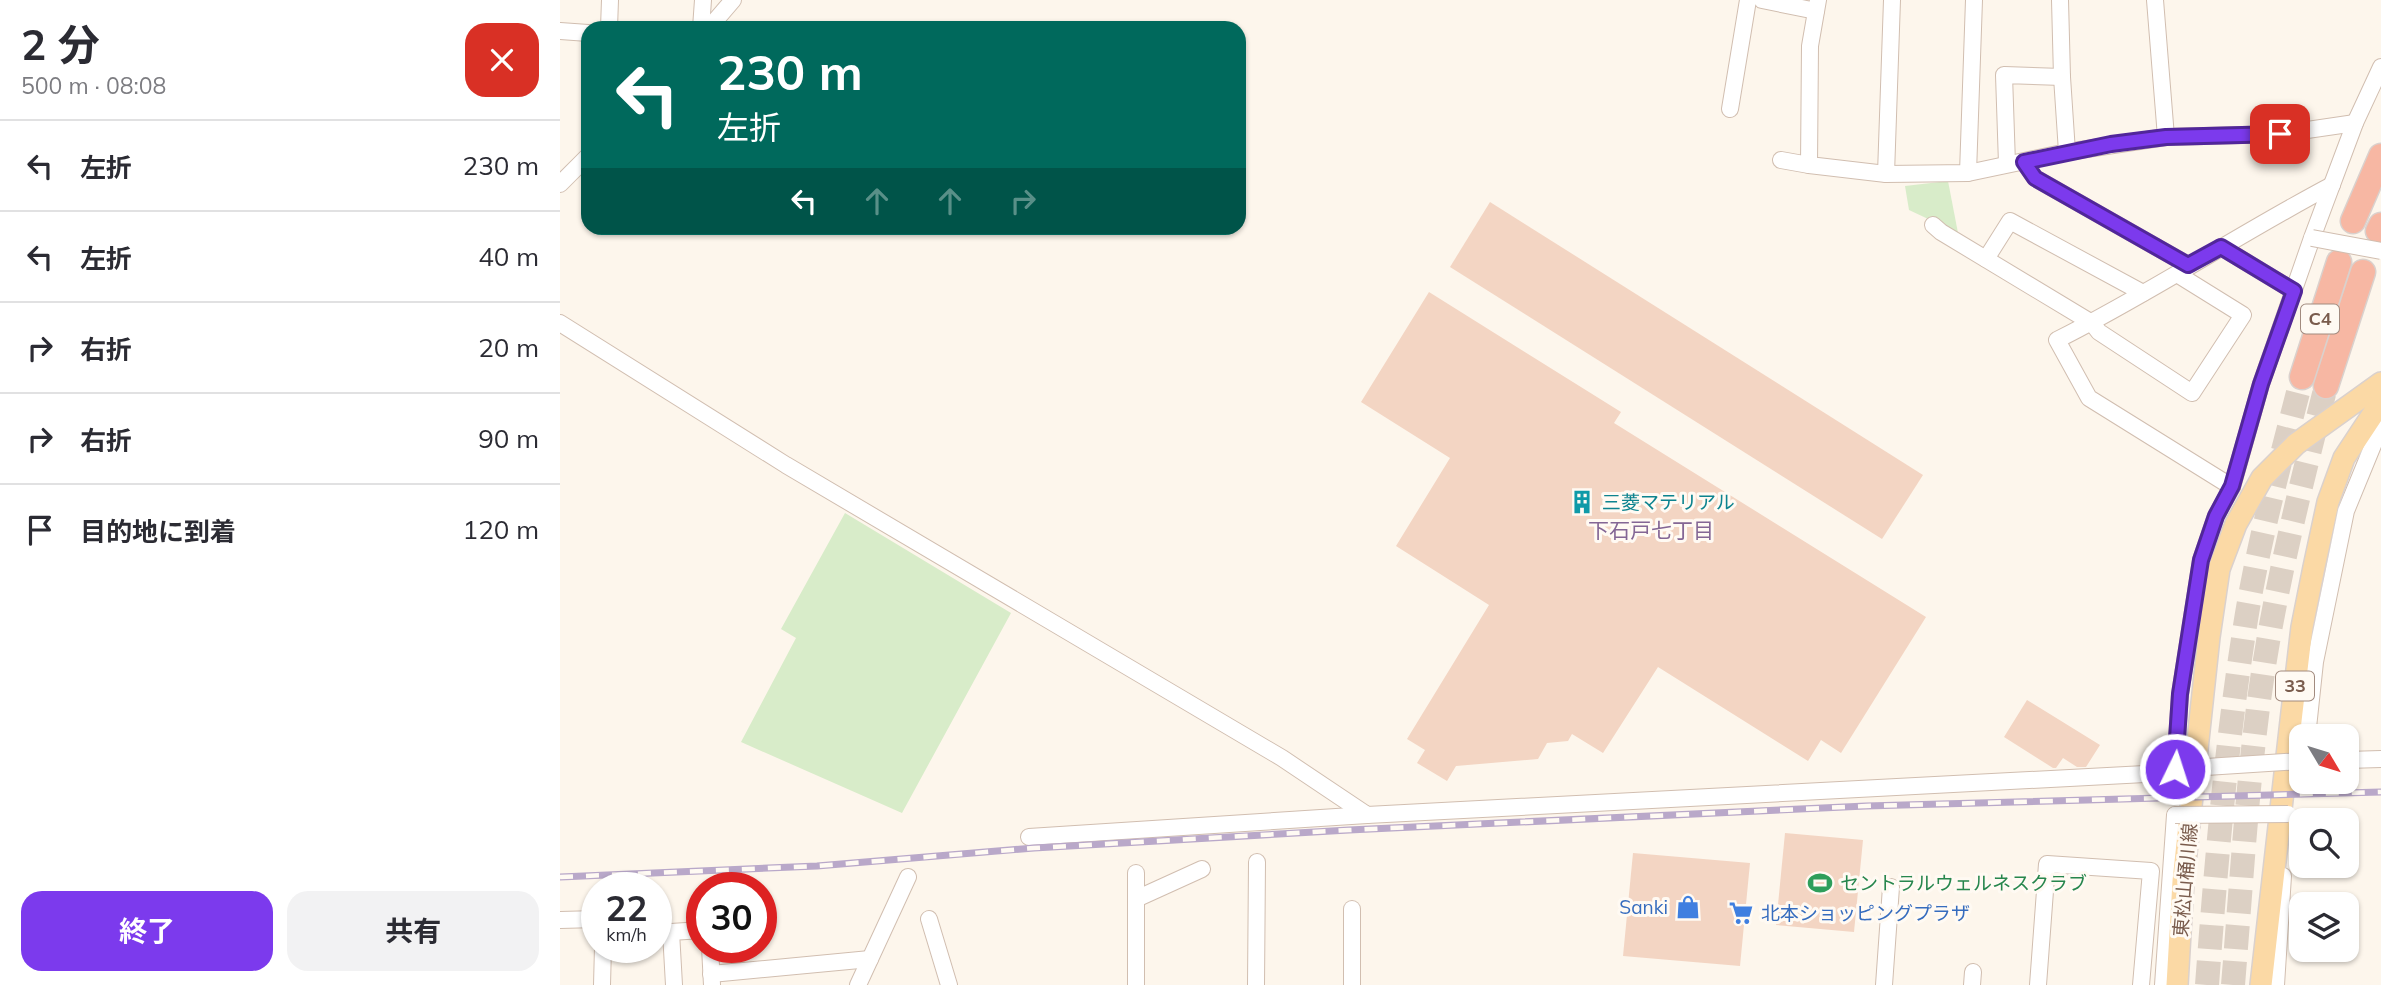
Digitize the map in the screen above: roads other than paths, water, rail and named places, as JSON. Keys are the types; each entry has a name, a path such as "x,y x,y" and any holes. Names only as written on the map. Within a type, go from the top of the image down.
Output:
{"highway":[{"path":"2353,221 2381,156"},
{"name":"C4","path":"2301,377 2339,261"},
{"name":"C4","path":"2326,386 2364,272"}],"main road":[{"name":"東松山桶川線","path":"2177,985 2183,881 2208,637 2219,569 2236,524 2262,478 2296,444 2381,383"},
{"name":"33","path":"2262,985 2302,627 2328,502 2344,458 2377,408"}],"street":[{"path":"609,21 610,0"},
{"path":"702,21 703,0"},
{"path":"715,21 733,0"},
{"path":"1730,109 1748,0"},
{"path":"1762,0 1817,6 1810,46 1809,165"},
{"path":"1886,174 1892,0"},
{"path":"1968,173 1974,0"},
{"path":"2059,0 2067,152"},
{"path":"2155,0 2166,137"},
{"path":"560,31 581,32"},
{"path":"2175,769 2180,694 2201,560 2216,516 2232,486 2261,384 2312,238 2355,124 2381,67"},
{"path":"2007,164 2004,75 2062,77"},
{"path":"1781,160 1886,174 1968,173 2067,152 2166,137 2280,134 2355,124"},
{"path":"1933,225 2092,323 2099,332 2192,393 2243,316 2183,269 2035,178 2024,162"},
{"path":"560,184 581,163"},
{"path":"2232,486 2089,398 2057,340 2092,323 2269,217 2332,185"},
{"path":"1986,259 2010,221 2143,293"},
{"path":"2312,238 2380,236"},
{"path":"2221,247 2294,291"},
{"path":"560,323 786,465 1282,758 1367,815"},
{"name":"33","path":"2308,724 2315,662 2346,511 2378,433 2377,408"},
{"path":"2359,760 2381,759"},
{"path":"1029,837 1367,815 2077,779 2289,762"},
{"path":"2163,985 2175,815 2288,814 2276,985"},
{"path":"1256,985 1257,862"},
{"path":"2038,985 2047,864 2171,873"},
{"path":"1136,899 1202,869"},
{"path":"2141,985 2151,871"},
{"path":"1136,873 1136,985"},
{"path":"858,985 908,877"},
{"path":"1884,985 1891,887"},
{"path":"1352,909 1352,985"},
{"path":"560,920 581,919"},
{"path":"929,919 948,985"},
{"path":"674,985 671,932 686,931"},
{"path":"711,979 870,959"},
{"path":"602,985 603,963"}],"tunnel":[{"path":"2207,985 2227,760 2245,626 2263,532 2302,377"},
{"path":"2233,985 2248,804 2263,669 2290,535 2326,386"}],"railway":[{"path":"560,877 817,866 1034,848 1349,830 1866,806 2381,792"}],"place":[{"name":"三菱マテリアル","path":"1582,502"},
{"name":"セントラルウェルネスクラブ","path":"1820,883"},
{"name":"Sanki","path":"1688,907"},
{"name":"北本ショッピングプラザ","path":"1741,913"}],"district":[{"name":"下石戸七丁目","path":"1651,531"}]}
